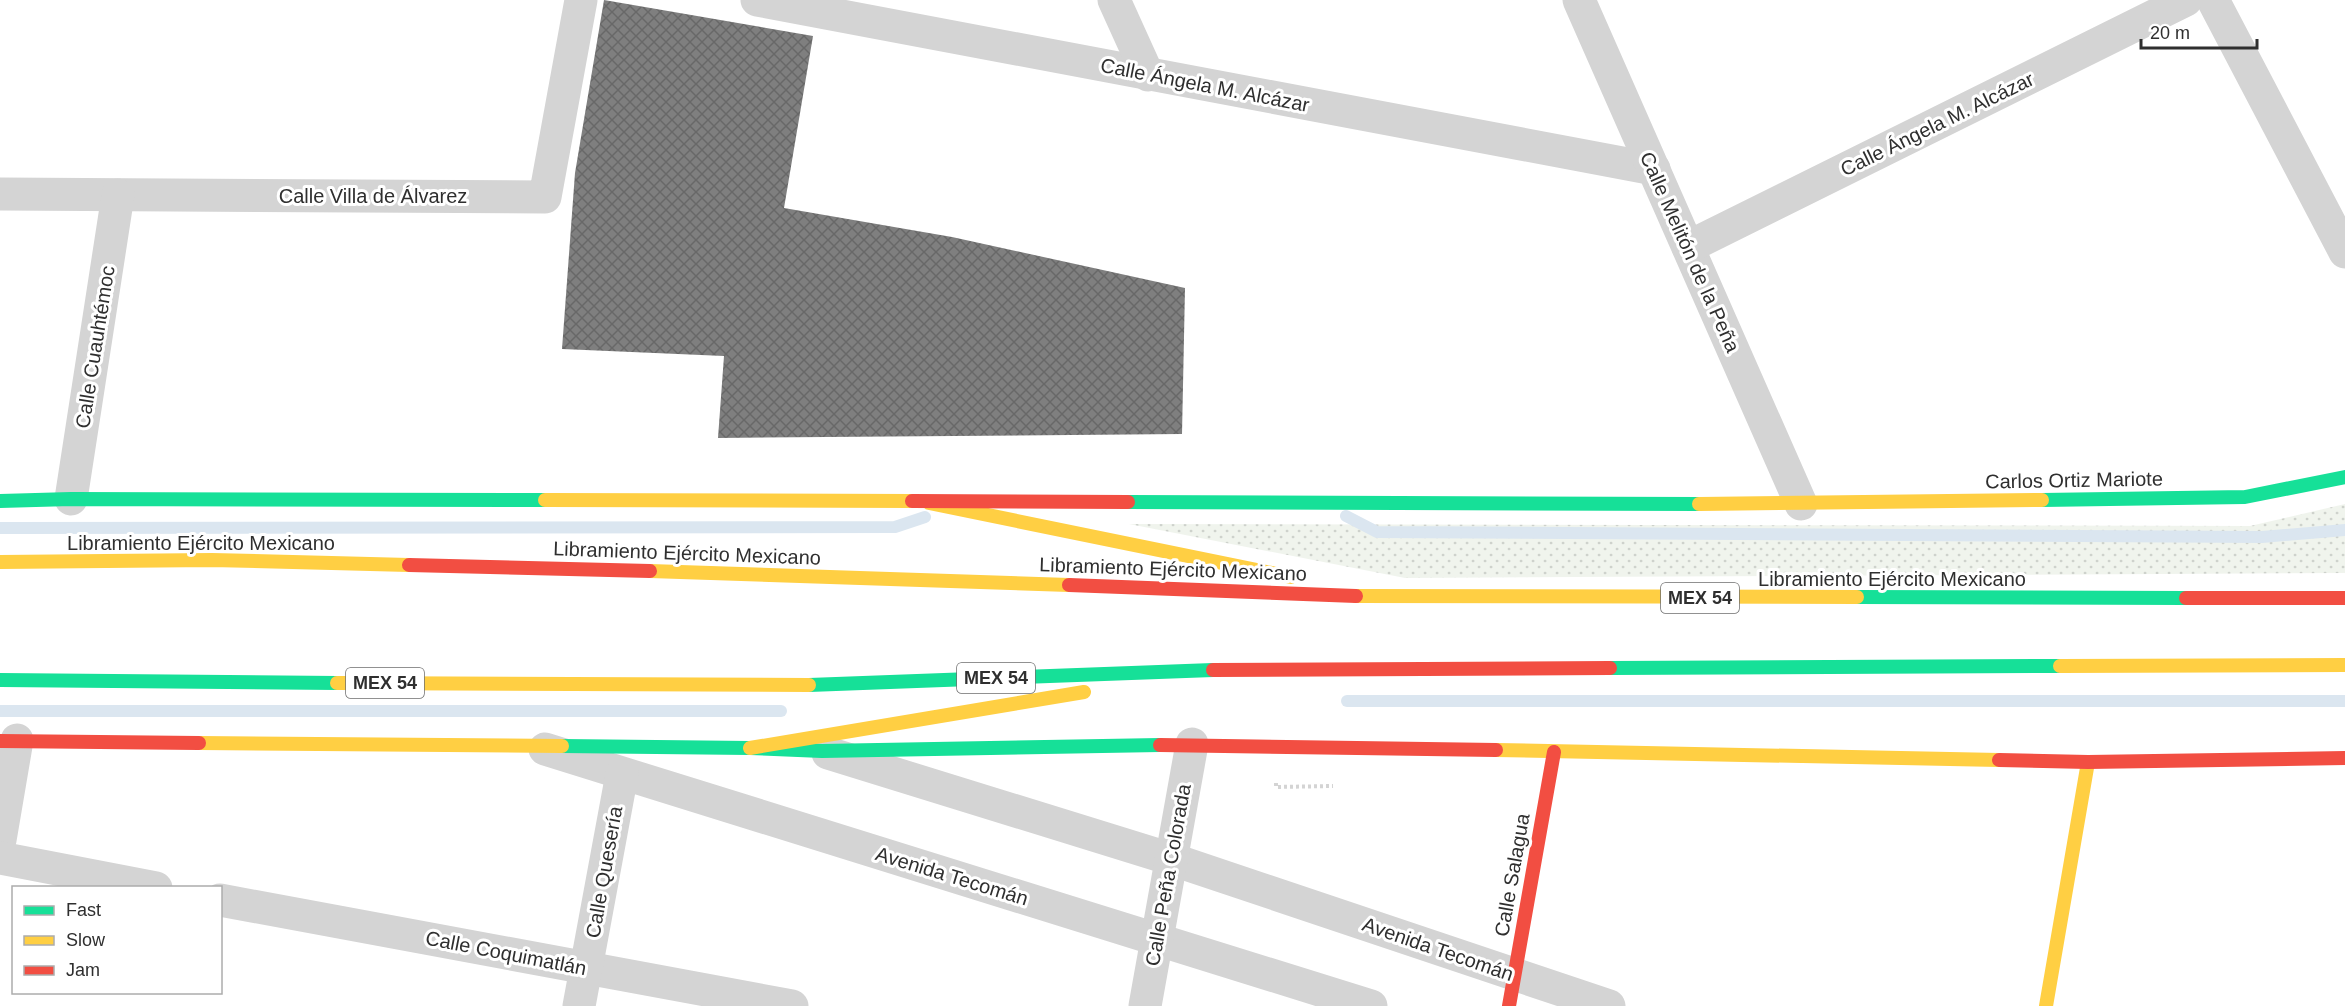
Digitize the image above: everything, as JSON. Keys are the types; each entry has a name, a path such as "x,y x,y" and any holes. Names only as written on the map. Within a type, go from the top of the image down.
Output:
{"main road":[{"name":"Carlos Ortiz Mariote","path":"1801,504 2245,497 2345,477"},
{"path":"0,501 1801,504"},
{"path":"929,503 1386,597"},
{"name":"Libramiento Ejército Mexicano","path":"0,562 212,560 767,574 1386,597 2345,597"},
{"name":"MEX 54","path":"0,680 771,686 1222,670 2345,665"},
{"path":"1116,687 1222,670"},
{"path":"750,748 1092,691"},
{"path":"9,740 532,745 822,751 1192,744 2088,762 2345,758"},
{"name":"Calle Salagua","path":"1509,1006 1554,752"},
{"path":"2046,1006 2088,762"}],"street":[{"name":"Calle Villa de Álvarez","path":"0,194 545,197 581,0"},
{"name":"Calle Ángela M. Alcázar","path":"757,0 1654,169"},
{"path":"1114,0 1148,75"},
{"name":"Calle Melitón de la Peña","path":"1580,0 1801,504"},
{"name":"Calle Ángela M. Alcázar","path":"1688,248 2186,0"},
{"path":"2212,0 2345,252"},
{"name":"Calle Cuauhtémoc","path":"71,500 118,195"},
{"path":"0,840 9,740"},
{"name":"Calle Peña Colorada","path":"1144,1006 1192,744"},
{"name":"Avenida Tecomán","path":"532,745 1371,1006"},
{"name":"Avenida Tecomán","path":"822,751 1171,859 1609,1006"},
{"name":"Calle Quesería","path":"579,1006 622,774"},
{"path":"0,858 146,886"},
{"name":"Calle Coquimatlán","path":"222,900 792,1006"}],"shaded area":[{"path":"2345,504 2345,573 1405,578 1129,524 2250,526"}],"building":[{"path":"604,0 813,36 784,208 952,237 1185,288 1182,434 718,438 724,356 562,349 575,173"}],"waterway":[{"path":"1346,516 1377,532 2262,537 2345,530"},
{"path":"0,528 895,527 925,517"},
{"path":"1347,701 2345,701"},
{"path":"0,711 781,711"}],"traffic: fast":[{"path":"2042,500 2245,497 2345,477"},
{"path":"0,501 71,499 545,500"},
{"path":"1128,502 1699,504"},
{"path":"1857,597 2186,598"},
{"path":"1610,668 2060,666"},
{"path":"809,685 1213,670"},
{"path":"0,680 337,683"},
{"path":"562,746 822,751 1160,745"}],"traffic: slow":[{"path":"545,500 912,501"},
{"path":"1699,504 2042,500"},
{"path":"929,503 1291,577"},
{"path":"0,562 212,560 409,565"},
{"path":"650,571 1069,585"},
{"path":"1356,596 1857,597"},
{"path":"2060,666 2345,665"},
{"path":"337,683 809,685"},
{"path":"750,748 1084,692"},
{"path":"199,743 562,746"},
{"path":"1496,750 1999,760"},
{"path":"2046,1006 2088,762"}],"traffic: jam":[{"path":"912,501 1128,502"},
{"path":"409,565 650,571"},
{"path":"1069,585 1356,596"},
{"path":"2186,598 2345,598"},
{"path":"1213,670 1610,668"},
{"path":"0,741 199,743"},
{"path":"1160,745 1496,750"},
{"path":"1509,1006 1554,752"},
{"path":"1999,760 2088,762 2345,758"}]}
